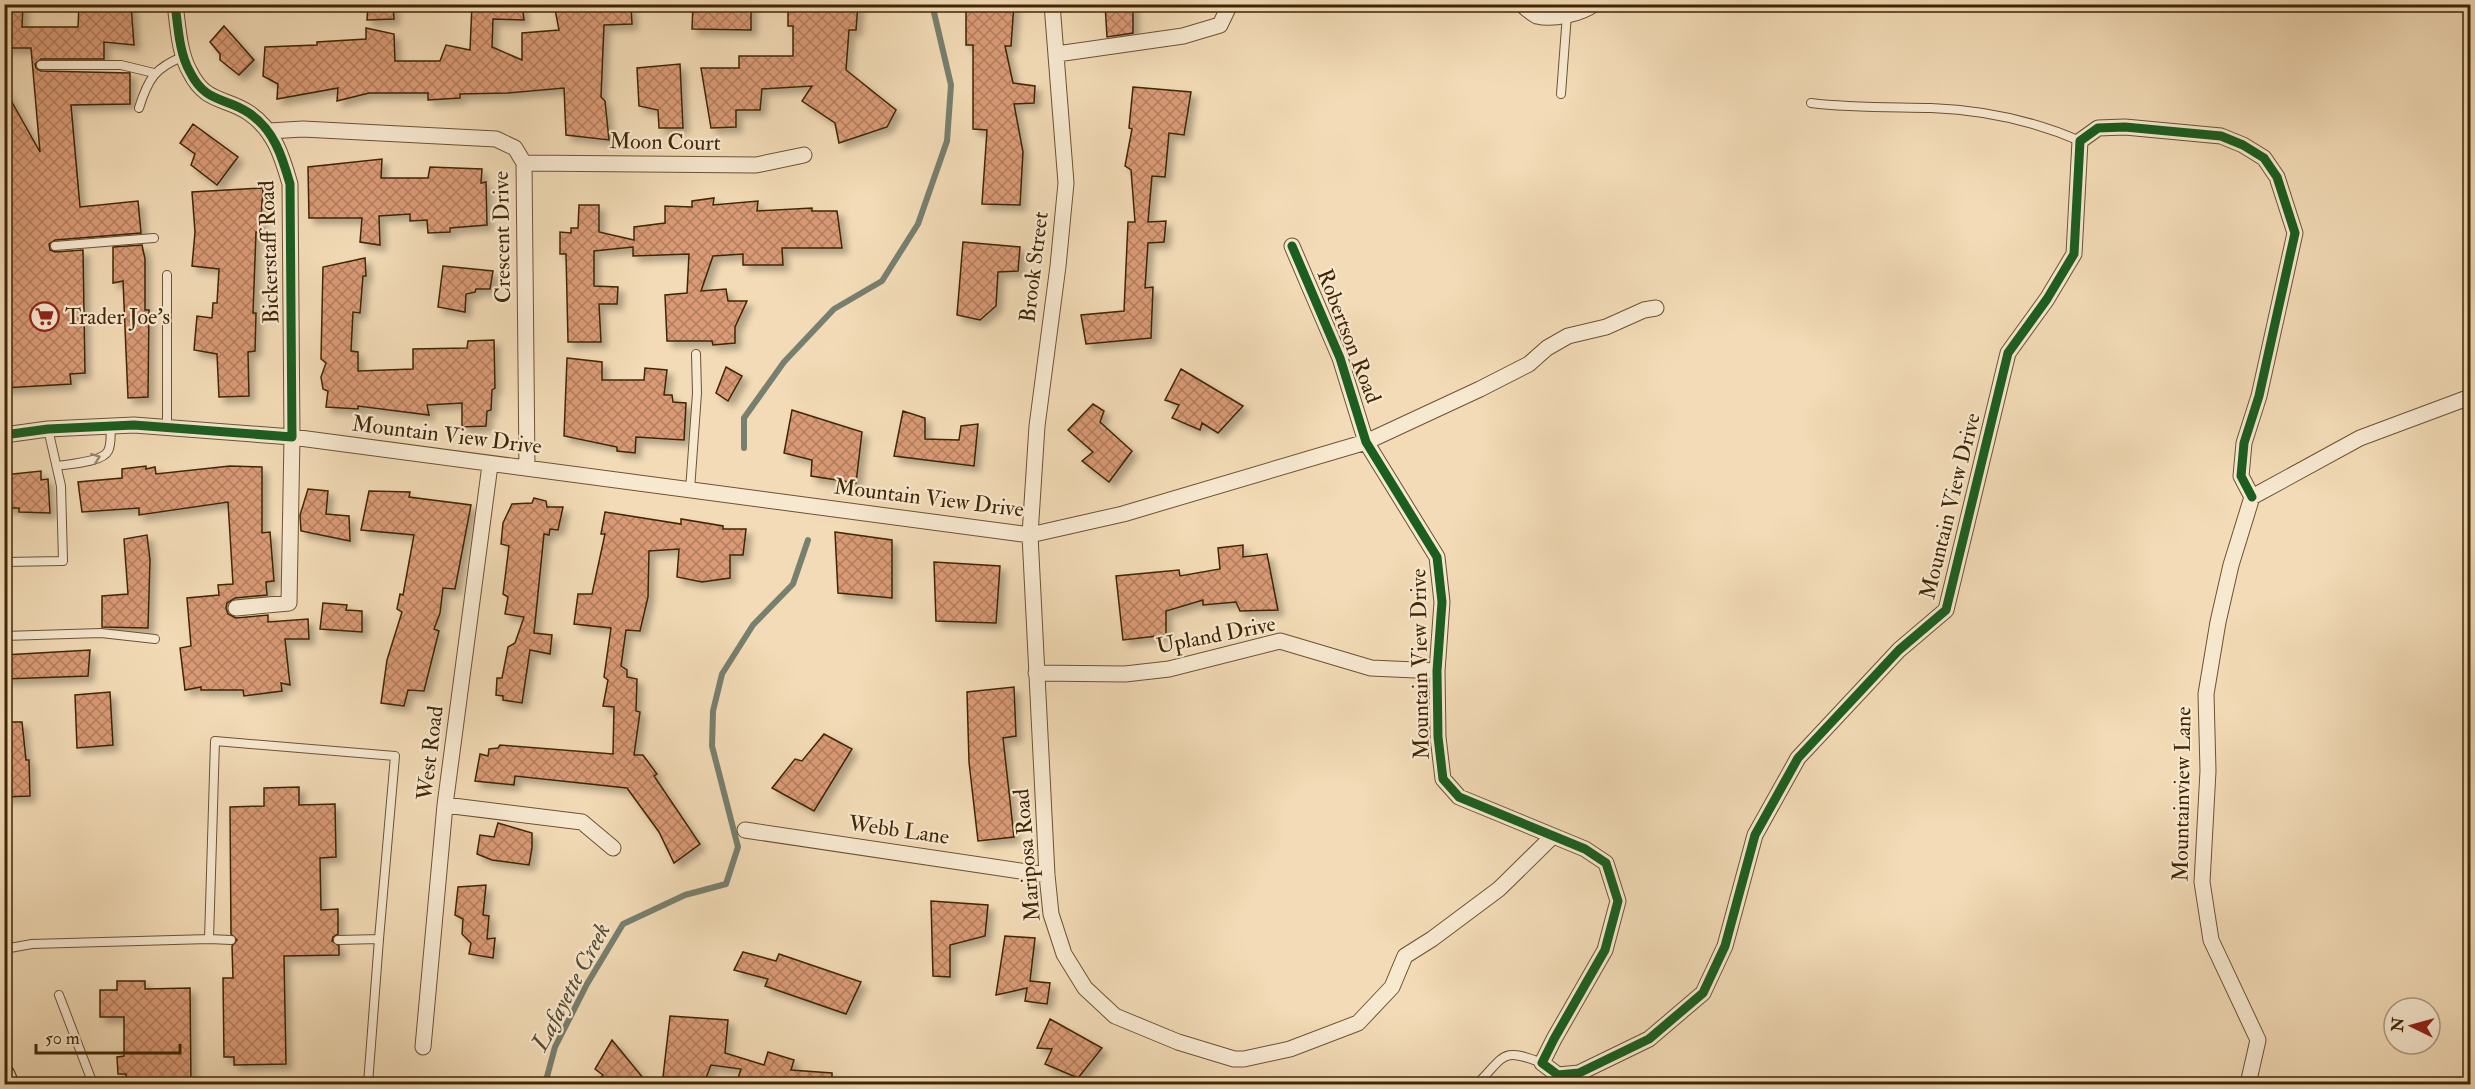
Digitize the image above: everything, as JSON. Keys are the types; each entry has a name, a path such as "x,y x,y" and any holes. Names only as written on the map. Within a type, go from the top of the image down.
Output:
{"main road":[{"path":"4,1075 8,1084"}],"street":[{"name":"Bickerstaff Road","path":"175,4 179,38 190,73 210,97 248,112 269,131 282,153 290,184 292,437 289,603 236,608"},
{"name":"Brook Street","path":"1030,535 1036,426 1058,266 1066,183 1058,54 1052,4"},
{"path":"1058,54 1183,36 1220,25 1230,4"},
{"path":"1521,4 1536,16 1558,16 1588,9 1594,4"},
{"path":"2080,141 2098,128 2125,127 2221,136 2265,158 2277,177 2295,232 2259,396 2244,443 2241,476 2252,497 2360,438 2470,397"},
{"name":"Crescent Drive","path":"269,131 303,129 496,140 515,148 524,163 527,468"},
{"name":"Mountain View Drive","path":"4,435 48,429 111,426 292,437 1030,535 1123,514 1366,442 1437,558 1442,602 1437,672 1438,737 1443,779 1459,797 1585,849 1606,863 1618,901 1605,951 1542,1063 1558,1075 1579,1073 1649,1039 1703,993 1725,946 1755,834 1798,758 1899,650 1946,610 2008,353 2047,299 2074,254 2080,141"},
{"name":"Moon Court","path":"524,163 756,165 804,155"},
{"name":"Robertson Road","path":"1292,246 1340,358 1366,442"},
{"path":"1366,442 1529,364 1547,348 1568,336 1606,327 1644,310 1656,308"},
{"name":"West Road","path":"423,1047 445,805 490,465"},
{"name":"Mountainview Lane","path":"2248,1084 2258,1040 2211,940 2202,882 2208,771 2206,694 2218,622 2231,565 2252,497"},
{"name":"Mariposa Road","path":"1030,535 1047,875 1051,914 1064,954 1085,988 1115,1016 1178,1042 1234,1059 1290,1049 1358,1023 1392,987 1405,956 1432,939 1499,889 1553,836"},
{"name":"Upland Drive","path":"1036,673 1125,674 1169,669 1280,641 1371,668 1437,672"},
{"path":"445,805 582,822 613,848"},
{"name":"Webb Lane","path":"745,830 1047,875"}],"lane":[{"path":"1561,94 1567,14"},
{"path":"139,108 154,73 166,63 185,56"},
{"path":"41,65 120,65 154,73"},
{"path":"1811,103 1846,108 1934,108 2012,117 2054,129 2080,141"},
{"path":"55,246 154,238"},
{"path":"167,275 167,428"},
{"path":"690,490 697,393 696,354"},
{"path":"57,466 89,461 105,455 109,450 111,426"},
{"path":"4,562 63,561 62,486 48,429"},
{"path":"4,636 101,633 155,639"},
{"path":"209,939 215,741 395,756 368,1084"},
{"path":"339,940 379,939"},
{"path":"4,949 32,944 231,940"},
{"path":"59,995 93,1084"},
{"path":"1477,1084 1505,1056 1517,1053 1542,1063"}],"building":[{"path":"4,4 23,4 22,27 78,27 79,4 131,4 134,45 104,42 104,59 41,59 35,64 36,68 41,71 130,73 130,104 71,105 80,207 138,201 141,233 55,240 49,244 50,250 55,252 83,250 85,373 70,374 71,384 4,388 4,88 40,152 31,48 4,48"},
{"path":"368,4 393,4 394,19 367,20"},
{"path":"472,4 522,4 524,20 493,19 492,47 522,60 522,33 559,30 554,4 631,6 632,24 604,25 601,97 605,101 609,140 566,135 564,88 460,94 460,98 428,100 428,93 369,93 337,101 338,88 277,99 278,84 263,76 265,47 317,45 317,42 366,39 366,28 394,34 395,61 440,61 446,45 470,50"},
{"path":"693,4 751,4 751,30 692,29"},
{"path":"788,4 858,4 856,30 849,30 846,70 896,110 887,127 839,143 835,123 802,101 812,86 762,89 760,110 736,110 736,127 711,128 701,68 739,68 739,56 793,56 793,26 788,26"},
{"path":"966,4 1014,4 1011,46 1005,46 1013,83 1035,86 1034,103 1014,104 1023,152 1020,205 982,204 987,130 973,129 973,45 966,45"},
{"path":"1105,4 1133,4 1133,33 1107,37"},
{"path":"224,26 254,60 239,75 220,60 220,54 210,42"},
{"path":"680,64 683,128 659,128 658,110 639,106 637,68"},
{"path":"1133,87 1191,92 1184,135 1169,133 1165,177 1152,176 1148,222 1166,221 1164,242 1148,243 1145,288 1153,287 1151,338 1086,344 1081,315 1124,311 1128,222 1135,222 1131,170 1125,166 1132,129 1129,128"},
{"path":"193,124 238,157 217,185 191,165 195,154 180,143"},
{"path":"382,159 381,178 428,178 430,167 482,169 481,183 486,182 487,225 450,228 450,232 428,233 427,220 410,221 410,214 379,216 380,245 360,242 362,218 309,218 308,167"},
{"path":"263,188 260,233 256,232 253,313 256,313 255,351 248,352 249,396 219,397 217,354 194,350 197,316 212,318 213,303 217,303 219,269 192,266 195,232 192,192"},
{"path":"714,198 713,205 758,201 757,211 812,208 812,211 837,211 842,248 782,248 783,265 743,265 743,254 713,256 701,291 726,289 728,301 747,301 735,327 735,343 713,345 712,341 667,341 665,295 687,293 689,254 633,256 633,247 594,251 594,286 618,287 617,304 599,304 601,342 568,342 566,254 560,254 560,232 571,233 571,228 578,228 579,205 599,205 599,232 634,240 634,227 665,223 665,206 692,207 692,201"},
{"path":"963,242 1020,247 1018,271 998,272 996,306 980,320 957,315"},
{"path":"142,245 145,259 145,310 149,310 148,397 128,398 123,281 113,283 113,247"},
{"path":"365,258 366,276 363,276 360,313 353,312 351,351 358,352 358,371 413,369 413,349 467,348 468,341 494,340 495,388 492,390 491,410 487,411 486,426 462,427 462,403 427,405 429,415 358,406 358,409 326,407 328,391 323,389 321,377 326,363 321,359 323,267"},
{"path":"443,266 493,271 490,289 476,289 475,292 466,294 465,312 438,307"},
{"path":"567,358 602,362 602,380 644,380 645,368 667,370 664,395 672,395 673,402 686,403 684,440 636,437 635,453 617,451 617,447 564,436"},
{"path":"726,367 742,376 728,401 716,393"},
{"path":"1181,369 1243,406 1218,433 1202,423 1200,430 1172,418 1179,405 1165,400"},
{"path":"1093,404 1104,411 1100,422 1132,451 1109,482 1082,461 1093,452 1068,430"},
{"path":"792,410 862,432 856,483 811,476 812,460 784,453"},
{"path":"903,411 925,418 925,439 959,440 961,426 978,424 974,466 894,456"},
{"path":"146,466 146,469 155,467 156,474 230,466 262,467 262,533 270,532 274,581 266,582 267,595 235,598 227,603 226,608 228,614 236,618 268,615 268,622 308,619 309,639 285,639 290,685 281,683 282,691 244,696 243,690 201,690 201,687 185,690 180,648 191,646 187,598 219,595 218,585 233,584 228,502 139,515 139,508 82,512 78,482 122,478 122,469"},
{"path":"41,471 41,480 48,479 50,513 19,512 19,508 4,508 4,475"},
{"path":"308,489 328,491 326,514 349,516 350,541 301,531 300,515"},
{"path":"369,491 410,492 409,497 471,505 455,589 443,588 440,613 434,629 439,631 424,691 408,690 404,706 381,703 387,660 402,612 397,609 400,594 403,595 414,535 361,530"},
{"path":"534,498 546,501 547,507 563,507 558,530 550,529 549,535 544,534 534,633 552,635 550,654 530,650 522,703 503,700 503,696 496,695 497,678 502,678 508,647 515,643 524,617 505,614 508,597 503,594 509,546 501,544 503,523 512,504 532,503"},
{"path":"605,512 681,524 681,519 723,526 723,529 746,529 743,555 730,555 730,578 702,582 677,577 679,549 649,551 648,597 640,631 626,630 621,666 627,670 627,677 637,679 636,711 640,712 634,755 643,755 657,774 654,776 700,844 674,863 659,832 627,788 515,776 514,785 475,781 480,754 488,756 489,749 498,748 500,745 613,754 614,707 603,706 608,680 604,677 611,628 574,624 578,594 592,594 605,534 601,534"},
{"path":"835,532 892,540 892,598 838,593"},
{"path":"147,535 150,560 148,628 102,627 102,596 128,594 124,539"},
{"path":"1243,545 1243,557 1267,554 1278,610 1240,611 1236,602 1203,605 1203,600 1166,611 1166,635 1123,640 1116,576 1179,570 1180,576 1220,569 1218,548"},
{"path":"934,562 1000,566 996,623 936,621"},
{"path":"323,603 347,605 346,610 362,611 362,632 320,629"},
{"path":"90,650 88,676 4,679 4,655"},
{"path":"1014,687 1016,736 1003,738 1014,837 978,841 969,762 967,692"},
{"path":"110,692 113,745 77,748 75,695"},
{"path":"4,722 22,722 26,760 29,760 30,796 4,797"},
{"path":"824,734 852,749 814,811 772,788 795,759 802,761"},
{"path":"299,787 299,805 335,804 336,857 320,858 321,910 338,909 338,934 333,937 332,941 339,946 339,955 284,956 286,1064 234,1065 234,1057 224,1057 223,978 233,978 232,946 237,940 231,934 230,807 264,806 264,788"},
{"path":"498,823 532,833 529,865 492,860 477,854 480,835 494,837"},
{"path":"486,885 483,915 489,916 487,939 495,938 493,958 469,954 471,943 462,934 463,919 455,915 458,887"},
{"path":"931,901 988,905 985,936 950,945 950,977 933,976"},
{"path":"1005,936 1035,938 1030,981 1050,983 1047,1004 1025,1001 1027,988 996,995"},
{"path":"743,952 776,961 779,954 861,982 846,1014 765,986 768,979 734,970"},
{"path":"117,981 145,981 145,989 190,988 191,1084 126,1084 126,1074 118,1074 117,1057 124,1056 124,1017 100,1017 100,990 117,990"},
{"path":"670,1016 728,1020 725,1053 764,1065 768,1052 794,1060 791,1070 832,1073 832,1084 736,1084 741,1069 711,1065 706,1078 663,1077"},
{"path":"1050,1019 1102,1048 1078,1078 1045,1064 1052,1049 1037,1048"},
{"path":"612,1040 648,1084 594,1084 603,1075 595,1069"}],"waterway":[{"name":"Lafayette Creek","path":"744,448 744,418 784,362 834,309 882,281 918,224 947,141 951,85 932,4"},
{"name":"Lafayette Creek","path":"545,1084 555,1047 587,984 623,924 685,895 726,884 738,847 712,746 713,711 722,674 753,625 793,584 808,540"}],"cycle path":[{"path":"4,435 48,429 134,425 292,437 290,184 276,144 265,127 241,108 210,95 196,82 183,56 175,4"},
{"path":"1292,246 1340,358 1366,442 1437,557 1442,602 1437,671 1438,737 1443,779 1459,797 1585,849 1606,863 1618,901 1605,950 1542,1063 1558,1075 1579,1073 1649,1039 1703,993 1725,946 1755,835 1798,758 1899,650 1946,610 2008,353 2047,299 2074,254 2080,141 2098,128 2125,127 2221,136 2243,145 2264,158 2277,177 2295,233 2259,396 2244,443 2241,476 2252,497"}],"place":[{"name":"Trader Joe's","path":"44,317"}]}
